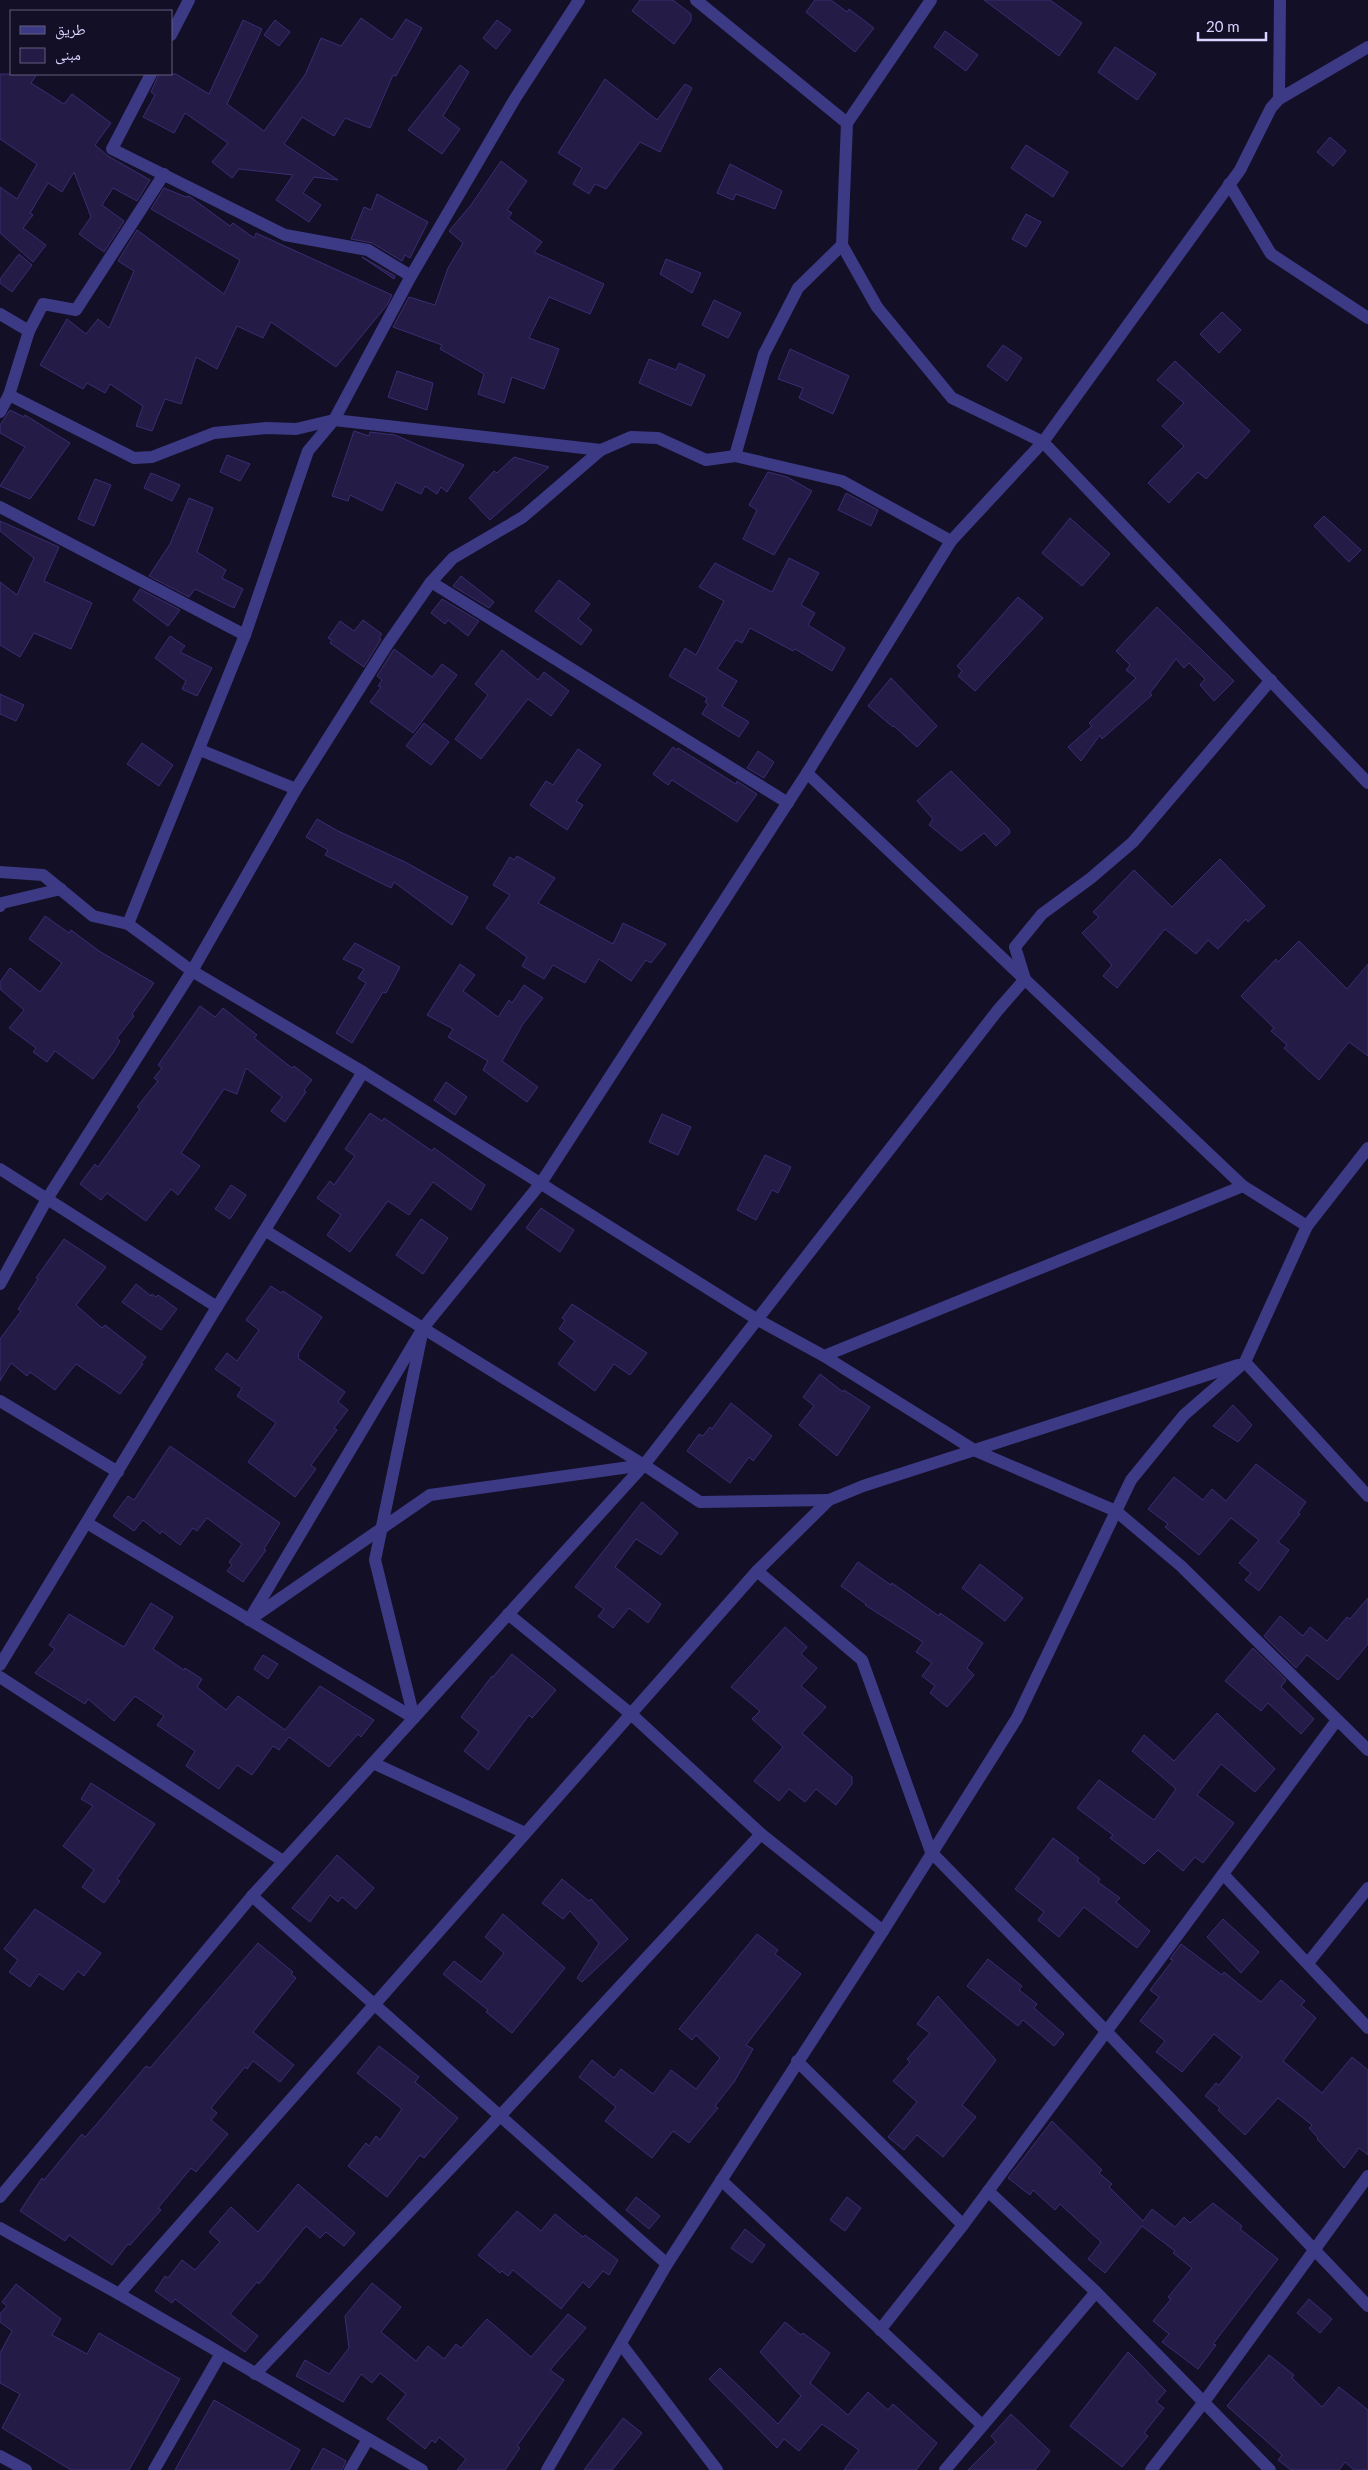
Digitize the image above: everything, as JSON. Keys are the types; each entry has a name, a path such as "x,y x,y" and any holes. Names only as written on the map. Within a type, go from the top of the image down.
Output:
{"street":[{"path":"172,33 189,0"},
{"path":"128,924 246,635 308,451 334,420 411,276 516,97 579,0"},
{"path":"696,0 847,123"},
{"path":"930,0 847,123 842,245 877,307 952,398 1043,442 1368,783"},
{"path":"1279,99 1280,0"},
{"path":"249,1620 423,1328 541,1183 807,773 951,541 1043,442 1240,170 1271,108 1279,99 1368,47"},
{"path":"150,75 112,149 285,235 368,250 411,276"},
{"path":"0,412 9,395 29,332 43,304 76,310 164,174"},
{"path":"1229,184 1271,254 1368,318"},
{"path":"734,456 764,354 798,288 842,245"},
{"path":"0,314 29,332"},
{"path":"9,395 134,458 152,457 214,434 266,428 296,429 334,420 601,450"},
{"path":"0,1284 47,1198 192,971 296,789 387,645 431,582 453,558 523,517 601,450 631,437 658,438 706,460 734,456 842,481 951,541"},
{"path":"0,507 246,635"},
{"path":"431,582 788,802"},
{"path":"1025,979 1015,947 1042,914 1091,878 1133,842 1271,680"},
{"path":"200,750 296,789"},
{"path":"807,773 1243,1186 1308,1226"},
{"path":"0,872 43,875 93,916 128,924 192,971 363,1072 758,1320 824,1356 976,1451 1116,1511 1181,1566 1368,1750"},
{"path":"0,906 2,903 61,889"},
{"path":"0,2197 252,1896 644,1465 992,1018 1025,979"},
{"path":"0,1665 217,1307 266,1231 363,1072"},
{"path":"548,2470 667,2264 883,1931 1017,1718 1131,1480 1184,1415 1245,1362 1308,1226 1368,1148"},
{"path":"0,1169 217,1307"},
{"path":"824,1356 1243,1186"},
{"path":"266,1231 644,1465 700,1502 829,1500 863,1486 976,1451 1245,1362"},
{"path":"414,1718 375,1560 423,1328"},
{"path":"1245,1362 1368,1496"},
{"path":"0,1401 118,1472"},
{"path":"249,1620 430,1494 644,1465"},
{"path":"119,2294 757,1571 829,1500"},
{"path":"87,1523 414,1718"},
{"path":"757,1571 862,1660 931,1852 1106,2031 1368,2306"},
{"path":"508,1614 631,1714 761,1834 883,1931"},
{"path":"0,1677 283,1861"},
{"path":"880,2330 963,2225 1338,1720"},
{"path":"373,1763 525,1833"},
{"path":"255,2374 500,2116 761,1834"},
{"path":"1223,1874 1368,2028"},
{"path":"1308,1963 1368,1888"},
{"path":"252,1896 667,2264"},
{"path":"797,2061 963,2225"},
{"path":"1151,2470 1204,2402 1313,2249 1368,2176"},
{"path":"721,2180 982,2426"},
{"path":"988,2191 1096,2292 1270,2470"},
{"path":"0,2228 119,2294 220,2355 422,2470"},
{"path":"945,2470 1096,2292"},
{"path":"621,2344 717,2470"},
{"path":"154,2470 220,2355"},
{"path":"350,2470 368,2439"},
{"path":"0,2456 26,2470"}],"building":[{"path":"640,0 673,0 691,14 691,21 674,44 632,11"},
{"path":"815,0 831,0 847,12 849,9 874,28 855,52 806,12"},
{"path":"984,0 1050,0 1082,23 1059,56"},
{"path":"361,18 392,40 406,19 422,28 396,76 393,75 370,128 345,118 334,136 302,117 284,144 338,180 314,177 303,193 321,205 309,222 276,200 293,175 239,169 232,178 212,162 228,143 185,113 174,133 143,117 155,95 151,92 159,75 176,74 209,94 243,20 262,29 227,104 264,131 305,75 321,38 341,46"},
{"path":"275,20 290,32 279,46 264,35"},
{"path":"497,20 511,30 496,49 483,38"},
{"path":"945,31 978,55 966,71 934,47"},
{"path":"1115,47 1156,74 1137,100 1098,72"},
{"path":"460,65 469,72 443,116 460,129 442,154 408,130"},
{"path":"0,74 36,75 31,83 64,104 72,94 111,123 95,145 108,156 150,180 137,201 113,188 102,205 124,221 104,252 79,234 91,217 74,172 62,192 48,183 30,213 33,215 23,228 46,245 33,262 0,233 0,187 17,199 37,164 0,139"},
{"path":"605,79 657,120 685,84 692,88 660,152 640,142 606,189 595,184 589,194 573,184 582,168 558,153"},
{"path":"1330,137 1346,151 1333,166 1317,152"},
{"path":"1026,145 1068,172 1053,197 1011,168"},
{"path":"501,161 527,181 507,210 512,213 508,218 542,242 534,252 604,284 590,314 549,297 529,338 559,349 544,389 512,377 504,403 478,394 484,374 440,349 442,345 393,327 409,297 435,305 448,268 463,243 449,231 471,205"},
{"path":"730,164 782,191 775,209 736,194 733,200 717,193"},
{"path":"164,188 186,197 189,196 230,226 233,223 254,238 256,233 392,295 387,305 336,367 271,322 263,338 237,326 217,369 196,357 181,404 165,399 152,431 136,426 143,406 110,384 105,393 87,383 83,389 40,365 67,319 86,334 98,319 109,328 134,271 118,261 137,230 224,294 240,260 151,209"},
{"path":"377,194 428,222 410,258 405,255 402,261 372,243 351,239 364,207 371,210"},
{"path":"1026,214 1041,222 1026,247 1012,239"},
{"path":"19,254 32,265 12,292 0,283 0,279"},
{"path":"362,257 395,276 394,279"},
{"path":"666,259 701,273 692,293 660,274"},
{"path":"714,300 741,313 728,338 702,325"},
{"path":"1222,312 1241,330 1219,353 1200,334"},
{"path":"1003,345 1022,358 1007,381 987,366"},
{"path":"790,349 849,376 833,414 799,398 803,388 778,379"},
{"path":"649,359 676,370 679,363 705,375 691,406 639,383"},
{"path":"1175,361 1250,431 1206,479 1198,472 1169,503 1148,483 1184,446 1162,426 1184,403 1157,380"},
{"path":"397,371 433,383 427,410 388,397"},
{"path":"10,410 24,417 25,415 70,443 30,499 0,486 25,447 0,433 0,425"},
{"path":"354,431 369,436 370,432 395,435 464,465 447,492 441,487 437,494 425,486 421,494 396,482 382,511 350,495 348,501 332,496"},
{"path":"227,455 250,464 240,481 220,472"},
{"path":"514,457 549,467 490,520 469,498 494,471 497,473"},
{"path":"768,472 787,477 812,491 774,555 743,539 757,510 749,505"},
{"path":"151,473 180,485 172,501 144,488"},
{"path":"95,479 111,485 94,526 78,519"},
{"path":"846,493 878,510 871,526 838,510"},
{"path":"189,498 213,508 197,552 226,570 222,578 243,589 234,608 195,589 189,597 149,576 170,544"},
{"path":"1324,516 1361,550 1349,562 1314,526"},
{"path":"1070,518 1110,554 1082,586 1042,553"},
{"path":"0,521 59,547 44,581 92,603 71,649 34,633 20,657 0,645 0,582 17,595 34,558 0,531"},
{"path":"789,558 819,573 801,605 815,613 808,625 845,648 832,671 795,649 793,651 750,628 742,643 736,640 717,669 737,681 722,706 749,722 739,737 702,714 708,704 705,702 707,698 669,676 685,648 696,655 724,601 699,587 715,563 772,592"},
{"path":"461,576 494,602 489,608 453,586"},
{"path":"559,580 590,604 578,619 592,630 581,645 535,611"},
{"path":"140,589 180,610 168,626 133,600"},
{"path":"1018,597 1043,618 975,691 958,676 962,671 957,666"},
{"path":"442,599 479,621 468,636 448,620 445,624 431,613"},
{"path":"1157,607 1234,681 1214,701 1200,685 1205,679 1189,663 1184,668 1176,659 1150,693 1152,695 1102,739 1100,735 1081,761 1068,747 1092,726 1089,723 1136,678 1126,670 1130,665 1116,651"},
{"path":"363,620 382,634 379,638 381,639 364,667 330,643 332,640 328,638 340,621 354,631"},
{"path":"170,636 185,646 180,652 212,668 197,696 182,689 186,681 155,658"},
{"path":"394,649 432,677 442,664 457,675 413,733 370,702 381,687 378,686 382,680 377,676"},
{"path":"502,650 538,680 544,672 569,691 551,716 528,699 481,759 455,739 488,695 475,684"},
{"path":"891,678 937,726 917,747 868,706"},
{"path":"0,694 24,705 16,721 0,714"},
{"path":"424,723 449,742 431,765 406,746"},
{"path":"142,743 173,765 159,786 127,764"},
{"path":"673,747 677,750 678,748 736,784 737,781 757,794 737,822 672,780 668,785 653,774"},
{"path":"578,749 601,765 576,801 583,805 567,830 530,805 546,781 553,785"},
{"path":"758,751 774,762 764,778 747,768"},
{"path":"951,771 1009,829 1010,833 996,846 984,833 961,851 929,825 933,819 917,801"},
{"path":"317,819 338,831 405,862 468,897 452,925 394,882 391,888 325,855 328,850 306,837"},
{"path":"517,856 555,878 538,903 613,944 623,923 666,944 651,963 646,960 631,981 599,959 585,983 553,965 544,979 522,966 527,957 486,928 510,895 493,885 510,857 514,860"},
{"path":"1220,859 1265,906 1248,922 1246,919 1218,949 1208,940 1196,954 1165,929 1117,988 1103,976 1112,965 1082,933 1099,917 1093,912 1134,870 1172,907"},
{"path":"45,916 69,933 71,930 99,951 154,983 132,1014 134,1016 117,1038 120,1041 113,1053 93,1079 55,1051 47,1062 33,1052 36,1048 9,1028 24,1010 0,989 0,982 10,968 40,992 62,963 29,939"},
{"path":"1299,941 1347,989 1368,964 1368,1056 1349,1042 1319,1080 1284,1048 1287,1045 1271,1031 1274,1028 1241,996 1276,959 1278,962"},
{"path":"355,943 400,967 386,993 383,992 352,1043 336,1033 366,983 358,978 364,969 343,959"},
{"path":"460,964 475,975 463,991 498,1017 509,1000 512,1003 524,985 543,998 523,1024 502,1061 538,1087 527,1102 483,1070 488,1061 448,1037 453,1029 427,1015"},
{"path":"200,1006 215,1017 223,1008 257,1035 254,1038 292,1068 294,1066 312,1080 285,1122 271,1111 282,1097 246,1068 237,1094 224,1089 181,1153 200,1166 178,1195 171,1189 146,1221 107,1193 101,1200 80,1184 95,1164 98,1167 140,1109 137,1107 158,1081 154,1078 162,1068 158,1065"},
{"path":"446,1082 467,1097 455,1115 434,1100"},
{"path":"370,1113 382,1121 384,1118 432,1151 434,1148 485,1185 471,1210 433,1182 409,1215 388,1201 350,1252 327,1235 341,1215 317,1198 330,1181 334,1185 355,1156 345,1149"},
{"path":"662,1114 691,1127 678,1155 649,1142"},
{"path":"765,1155 791,1167 778,1193 772,1190 756,1220 737,1210"},
{"path":"231,1185 246,1195 230,1219 215,1209"},
{"path":"541,1208 574,1230 560,1252 526,1228"},
{"path":"421,1219 448,1238 423,1274 396,1255"},
{"path":"64,1239 106,1267 76,1305 102,1328 105,1325 146,1357 141,1363 143,1364 120,1394 76,1364 55,1390 30,1372 27,1376 11,1363 0,1381 0,1339 21,1311 18,1309 38,1279 36,1278"},
{"path":"136,1284 151,1296 152,1294 156,1297 158,1295 177,1309 161,1330 122,1302"},
{"path":"271,1286 281,1293 283,1291 322,1317 298,1354 298,1358 345,1392 338,1402 348,1410 334,1428 337,1430 311,1465 316,1469 295,1497 248,1462 276,1423 237,1396 242,1388 215,1369 227,1353 237,1361 259,1330 246,1320"},
{"path":"572,1304 647,1353 630,1375 614,1364 595,1391 558,1364 575,1341 559,1329 565,1320 562,1318"},
{"path":"820,1374 843,1392 844,1390 870,1407 837,1456 799,1425 814,1406 803,1397"},
{"path":"731,1403 772,1436 753,1461 749,1457 730,1483 687,1451 699,1434 703,1436 710,1427 712,1429"},
{"path":"1233,1405 1252,1425 1238,1442 1213,1426"},
{"path":"170,1446 280,1523 264,1549 266,1550 243,1582 227,1571 232,1565 229,1562 242,1544 207,1518 197,1531 193,1528 180,1545 162,1531 160,1534 143,1520 134,1531 113,1516 128,1496 134,1500"},
{"path":"1256,1464 1306,1502 1298,1513 1300,1514 1278,1542 1289,1550 1259,1591 1245,1580 1251,1573 1239,1563 1259,1540 1231,1518 1199,1555 1165,1527 1168,1524 1148,1509 1174,1477 1203,1500 1212,1489 1226,1501"},
{"path":"642,1502 678,1533 661,1555 636,1539 615,1567 661,1604 648,1623 629,1608 613,1628 598,1616 604,1609 575,1587"},
{"path":"858,1562 939,1616 940,1613 983,1643 967,1668 974,1675 947,1707 930,1693 935,1686 922,1676 932,1663 916,1652 923,1642 865,1605 841,1586"},
{"path":"980,1564 1023,1598 1005,1621 962,1588"},
{"path":"1368,1598 1368,1644 1338,1680 1307,1655 1296,1668 1264,1636 1280,1616 1303,1636 1310,1627 1327,1641 1347,1617 1350,1619"},
{"path":"151,1603 173,1617 153,1649 184,1670 185,1668 202,1679 197,1687 226,1710 238,1696 285,1730 320,1686 374,1720 361,1737 358,1734 329,1767 289,1737 279,1750 273,1746 252,1775 237,1765 219,1789 186,1766 195,1751 157,1725 164,1716 135,1696 114,1721 88,1699 85,1704 35,1673 55,1649 49,1645 69,1614 124,1647"},
{"path":"785,1627 807,1647 801,1654 817,1668 801,1686 826,1707 802,1733 852,1777 852,1784 836,1805 816,1789 805,1802 789,1789 779,1801 754,1781 783,1747 752,1719 760,1711 731,1687"},
{"path":"1253,1648 1286,1680 1281,1687 1314,1719 1301,1734 1268,1703 1261,1711 1225,1681"},
{"path":"512,1654 556,1690 532,1718 529,1715 488,1770 464,1751 479,1732 461,1717 492,1676"},
{"path":"263,1655 278,1664 268,1679 254,1669"},
{"path":"1217,1713 1275,1769 1255,1792 1221,1764 1197,1795 1234,1823 1203,1863 1195,1857 1183,1871 1158,1850 1144,1864 1110,1838 1113,1835 1077,1808 1099,1780 1154,1820 1176,1789 1132,1751 1144,1735 1174,1761"},
{"path":"91,1783 155,1824 117,1879 120,1881 104,1903 82,1887 94,1870 63,1846 93,1806 81,1799"},
{"path":"1053,1838 1079,1858 1077,1861 1100,1879 1098,1882 1120,1898 1116,1902 1150,1931 1137,1948 1084,1907 1059,1937 1038,1920 1044,1912 1015,1889"},
{"path":"337,1855 374,1888 356,1909 342,1897 338,1902 330,1895 310,1922 292,1908"},
{"path":"562,1879 589,1901 591,1899 628,1939 582,1982 577,1978 599,1943 570,1911 563,1919 542,1903"},
{"path":"35,1909 101,1953 84,1976 78,1971 63,1990 39,1974 30,1987 9,1972 18,1960 4,1949"},
{"path":"503,1914 565,1968 512,2033 486,2012 488,2010 443,1974 454,1961 481,1982 504,1953 485,1937"},
{"path":"1223,1919 1259,1952 1241,1973 1207,1937"},
{"path":"757,1934 778,1950 775,1954 801,1974 746,2045 753,2049 734,2082 715,2106 718,2108 689,2143 673,2131 652,2158 605,2121 616,2107 579,2077 592,2060 614,2078 621,2069 653,2094 671,2070 696,2089 720,2058 696,2035 692,2040 679,2029"},
{"path":"258,1943 293,1972 291,1974 296,1978 253,2032 294,2065 280,2082 253,2061 247,2069 245,2067 211,2108 217,2113 211,2120 228,2134 196,2172 191,2168 158,2208 161,2210 130,2245 128,2244 112,2265 69,2235 65,2241 20,2211 42,2178 44,2180 82,2134 85,2137 146,2066 150,2068"},
{"path":"1181,1944 1222,1975 1224,1972 1261,2002 1281,1980 1305,2001 1301,2005 1316,2018 1283,2061 1322,2093 1352,2057 1368,2070 1368,2155 1359,2148 1344,2168 1317,2139 1309,2128 1312,2125 1278,2098 1245,2135 1218,2110 1220,2108 1205,2096 1216,2083 1219,2085 1242,2057 1214,2034 1182,2072 1156,2052 1165,2041 1140,2021 1159,1997 1150,1990 1173,1960 1170,1959"},
{"path":"988,1959 1022,1986 1019,1990 1037,2004 1034,2008 1064,2034 1054,2046 1023,2020 1018,2026 967,1986"},
{"path":"938,1996 996,2060 962,2105 976,2117 943,2157 917,2135 904,2150 888,2137 917,2102 893,2081 910,2062 907,2059 930,2033 917,2024"},
{"path":"379,2046 419,2077 415,2082 458,2118 424,2158 420,2155 387,2197 348,2166 366,2143 369,2146 376,2136 380,2140 402,2109 357,2073"},
{"path":"1052,2121 1102,2170 1099,2173 1112,2184 1109,2187 1143,2221 1152,2209 1175,2227 1184,2217 1190,2223 1213,2203 1242,2226 1240,2229 1278,2259 1213,2344 1216,2345 1198,2369 1162,2342 1169,2334 1153,2321 1171,2299 1168,2297 1192,2268 1173,2253 1175,2251 1142,2226 1105,2273 1088,2259 1101,2242 1060,2204 1055,2210 1033,2190 1030,2195 1008,2178"},
{"path":"298,2184 355,2233 344,2246 326,2232 320,2238 306,2226 259,2284 257,2282 230,2314 258,2336 245,2352 175,2299 172,2303 155,2291 165,2276 168,2278 182,2260 195,2270 220,2242 209,2232 231,2207 258,2232"},
{"path":"636,2197 660,2216 649,2229 626,2210"},
{"path":"847,2197 861,2208 845,2231 830,2220"},
{"path":"517,2211 541,2231 555,2214 583,2237 585,2235 618,2260 609,2275 603,2271 589,2288 583,2282 561,2309 513,2270 508,2276 502,2271 500,2273 478,2255"},
{"path":"745,2229 765,2245 752,2263 731,2248"},
{"path":"372,2283 401,2307 381,2332 416,2361 428,2346 444,2359 456,2344 461,2348 487,2319 531,2357 568,2314 586,2328 550,2370 564,2380 517,2446 520,2448 505,2470 457,2470 466,2459 439,2437 435,2443 432,2440 425,2449 387,2419 406,2394 380,2373 372,2383 361,2374 343,2402 296,2376 305,2360 329,2374 349,2348 345,2316"},
{"path":"16,2284 61,2319 52,2335 87,2354 99,2333 180,2379 129,2470 71,2470 2,2428 20,2394 0,2383 0,2353 12,2331 0,2322 0,2314 7,2306 2,2302"},
{"path":"1309,2299 1332,2319 1320,2333 1297,2313"},
{"path":"785,2322 801,2335 803,2333 830,2353 810,2383 848,2415 868,2392 888,2410 893,2404 937,2443 916,2470 844,2470 859,2450 822,2424 799,2451 784,2439 777,2448 709,2379 720,2368 778,2424 801,2396 760,2352"},
{"path":"1128,2352 1166,2391 1156,2402 1164,2408 1144,2433 1148,2436 1122,2467 1070,2426"},
{"path":"1269,2355 1294,2375 1292,2378 1322,2407 1339,2387 1368,2410 1368,2470 1354,2470 1345,2462 1339,2470 1291,2470 1278,2460 1282,2455 1227,2406"},
{"path":"214,2400 300,2450 289,2470 175,2470"},
{"path":"1011,2414 1050,2451 1035,2470 968,2470 996,2442 991,2436"},
{"path":"623,2418 642,2433 612,2470 584,2470"},
{"path":"323,2448 346,2461 342,2470 311,2470"}]}
